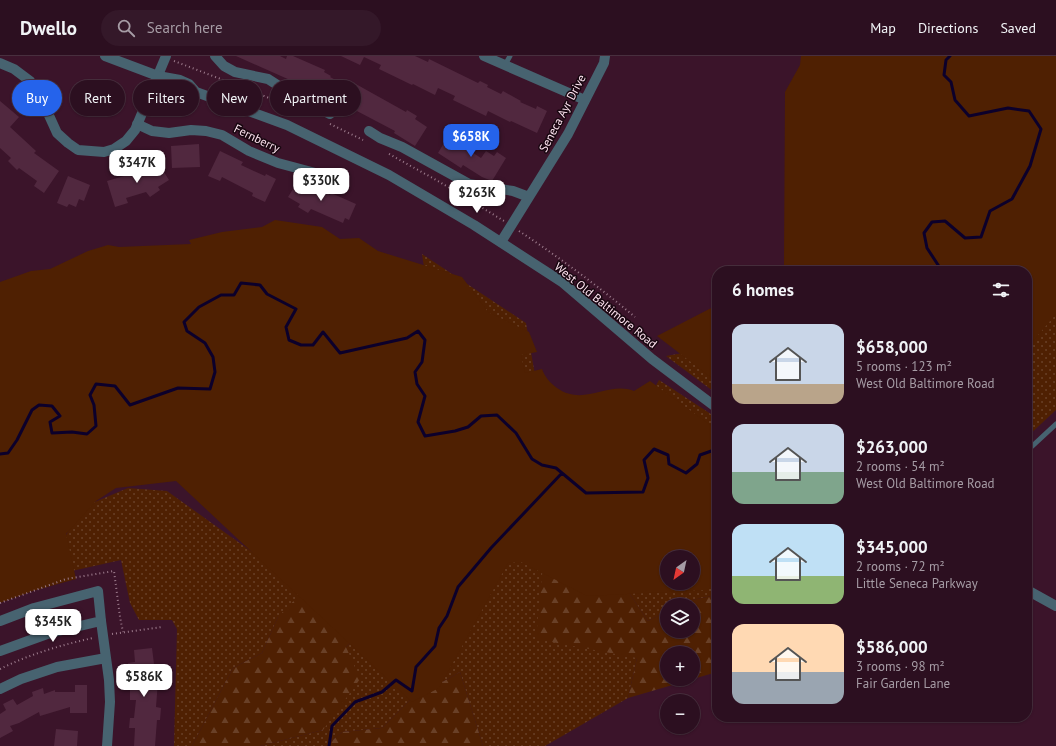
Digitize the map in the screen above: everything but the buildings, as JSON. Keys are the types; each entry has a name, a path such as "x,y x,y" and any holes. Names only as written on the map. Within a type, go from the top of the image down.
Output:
{"street":[{"name":"West Old Baltimore Road","path":"105,56 158,76 167,84 183,93 196,92 287,125 389,175 501,242 562,282 652,359 712,404"},
{"path":"0,63 14,69 30,81 42,100 57,133 68,143 78,150 104,152 114,149 126,141 137,124 166,56"},
{"path":"214,56 224,66 235,72 270,80"},
{"path":"484,56 508,60 585,100"},
{"name":"Seneca Ayr Drive","path":"501,242 568,134 604,63 605,56"},
{"name":"Fernberry","path":"137,124 152,131 169,133 191,130 206,131 222,135 249,151 278,162 342,182"},
{"path":"369,131 380,138 402,147 469,184 513,191 528,197"},
{"path":"0,621 34,608 98,591 110,702 107,746"},
{"path":"1032,593 1056,606"},
{"path":"0,652 50,632 101,621"},
{"path":"0,689 21,679 57,667 106,658"}],"lane":[{"path":"1032,446 1056,424"}],"path":[{"path":"0,669 21,659 64,644 102,636 162,627"}],"green space":[{"path":"801,56 1056,56 1056,314 1032,342 1032,266 783,266 784,265 785,92 800,65"},
{"path":"275,220 322,227 340,239 359,238 378,251 462,277 488,312 529,332 537,352 521,355 525,373 542,369 548,380 557,388 567,393 577,395 586,395 615,389 634,391 650,381 712,426 712,588 707,590 587,596 521,562 508,563 439,688 412,702 176,481 116,488 96,501 66,534 76,579 33,591 0,603 0,282 31,271 50,269 88,251 108,245 119,247 191,244 189,240 222,232 262,227"},
{"path":"422,254 526,323 536,381 484,387 645,405 659,380 712,415 712,596 700,598 660,598 660,615 648,621 625,587 637,658 628,698 545,746 483,746 460,672 409,701 382,728 342,732 326,746 260,746 323,730 346,647 366,626 358,589 278,617 262,653 233,668 192,746 174,746 177,629 172,620 139,620 130,603 121,560 54,575 46,568 83,507 128,488 167,491 273,567 351,556 0,400 429,301"},
{"path":"1056,296 1056,410 1032,432 1032,325"},
{"path":"712,308 712,378 657,336"},
{"path":"700,350 712,351 712,390 666,356"},
{"path":"544,554 625,587 648,621 660,615 660,638 700,638 700,598 712,596 712,673 700,677 700,646 660,646 660,686 669,686 628,698 637,658 536,639"},
{"path":"312,582 366,626 346,647 360,679 323,730 260,746 192,746 233,668 262,653 278,617"},
{"path":"460,672 483,746 326,746 342,732 382,728 409,701"}],"waterway":[{"path":"939,266 927,248 924,233 932,222 945,221 965,238 981,237 990,211 1012,199 1030,166 1041,129 1029,111 1008,108 969,116 955,100 951,82 944,75 946,60 950,56"},
{"path":"0,454 8,453 17,440 32,410 39,405 52,406 60,416 50,422 52,433 72,432 87,434 96,426 94,405 90,395 96,384 115,386 130,405 178,388 210,389 215,372 213,357 205,343 187,331 184,322 199,307 221,295 234,295 241,283 260,285 267,294 296,309 286,327 289,340 301,345 313,345 323,332 340,353 407,338 418,331 425,340 422,362 415,372 417,384 425,396 418,422 425,436 455,431 468,427 481,416 497,415 516,433 532,459 542,465 556,468 586,493 643,492 648,478 644,460 654,449 668,455 669,464 686,473 697,464 700,455 712,451"},
{"path":"329,746 332,726 355,702 382,692 396,680 412,691 416,667 435,646 439,628 447,616 458,587 491,548 562,473"}]}
